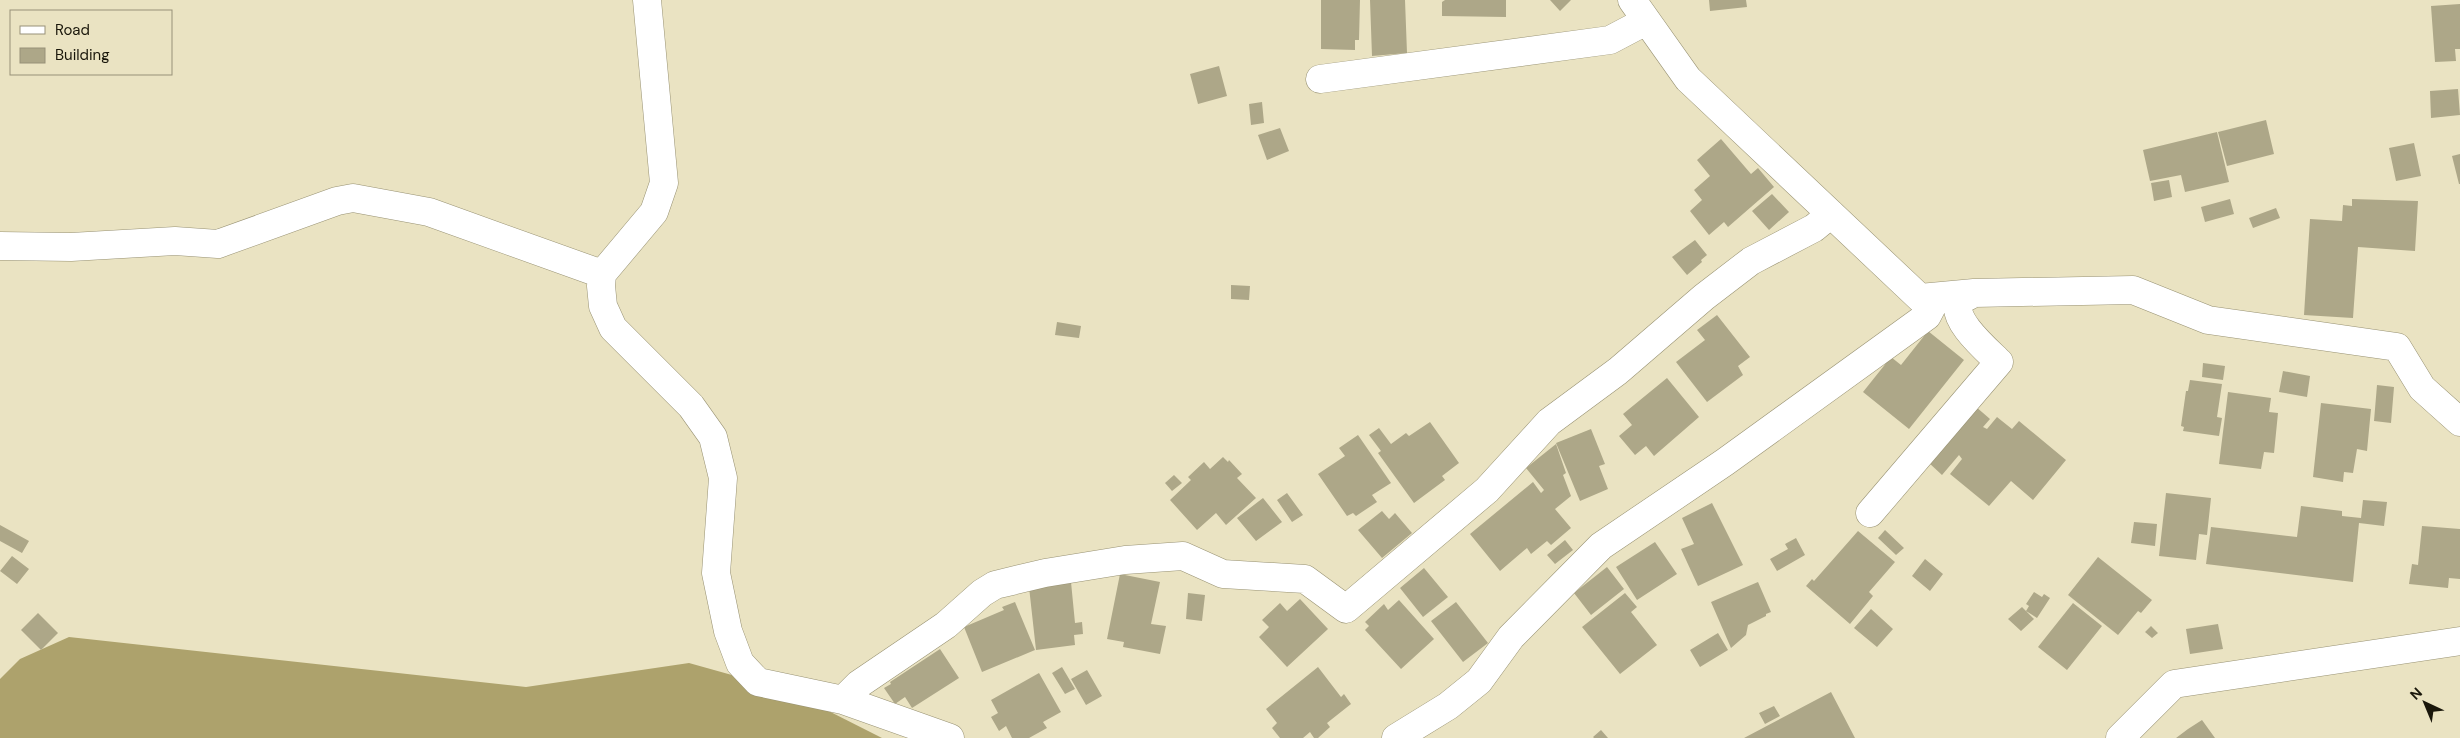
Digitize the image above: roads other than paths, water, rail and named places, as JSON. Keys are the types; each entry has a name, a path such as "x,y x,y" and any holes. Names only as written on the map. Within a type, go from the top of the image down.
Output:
{"street":[{"path":"647,0 664,183 654,212 602,274 603,306 613,328 691,406 712,437 723,478 716,573 728,631 740,663 758,682 844,700 950,738"},
{"path":"1320,80 1610,40 1639,10 1688,79 1920,298 1974,293 2134,290 2208,320 2397,347 2422,388 2460,422"},
{"path":"0,246 71,247 175,241 218,244 337,201 353,198 428,212 602,274"},
{"path":"844,700 859,684 946,625 982,593 995,585 1045,573 1125,560 1183,556 1223,574 1305,579 1346,609 1487,490 1550,422 1618,371 1704,297 1751,261 1814,228 1831,214"},
{"path":"1870,513 1999,362 1959,319 1957,308 1961,300 1974,293"},
{"path":"1396,738 1448,706 1479,681 1512,637 1602,546 1725,462 1927,316 1937,296"},
{"path":"2120,738 2174,684 2460,641"}]}
